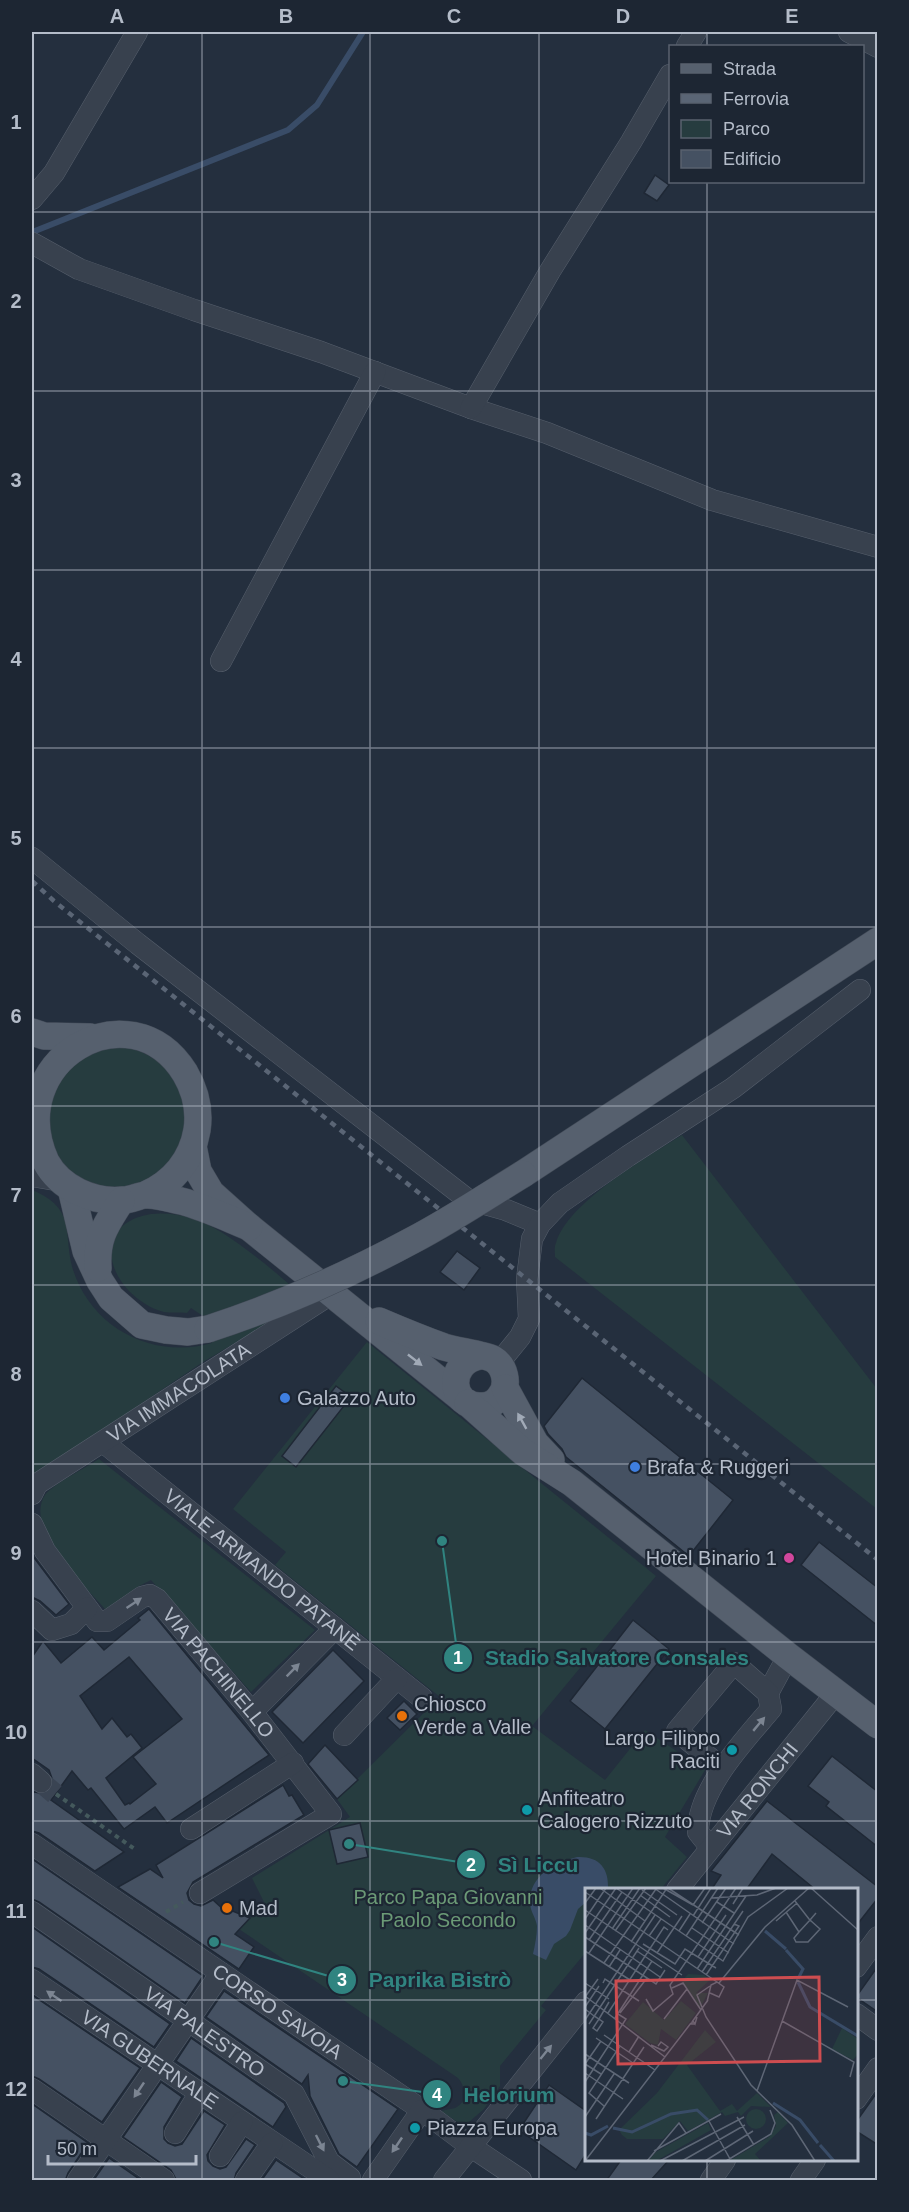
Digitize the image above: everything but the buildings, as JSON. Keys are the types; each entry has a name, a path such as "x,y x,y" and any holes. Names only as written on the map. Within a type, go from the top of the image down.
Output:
{"main road":[{"path":"66,1184 86,1251 111,1298 142,1325 188,1332 208,1329 292,1298 414,1240 523,1174 878,941"},
{"path":"32,1032 44,1036 116,1035 139,1038 159,1047 176,1062 189,1080 196,1102 198,1124 193,1146 185,1162 161,1187 133,1198 103,1230 97,1245 100,1281"},
{"path":"94,1037 81,1042 59,1057 50,1066 33,1096 33,1128 38,1148 48,1166 66,1184 95,1198 182,1201 249,1227"},
{"path":"193,1146 198,1171 211,1193 249,1227 465,1400 523,1452 572,1483 878,1725"},
{"path":"353,1311 494,1369 535,1443 572,1483"},
{"path":"464,1362 494,1369 497,1401 483,1406 465,1400 457,1391 456,1375 464,1362"}],"street":[{"path":"32,199 54,174 137,32"},
{"path":"688,45 696,32"},
{"path":"849,32 878,47"},
{"path":"471,408 550,271 632,142 669,77"},
{"path":"32,243 79,269 547,433 712,500 878,547"},
{"path":"221,661 375,372"},
{"path":"32,858 156,959 467,1199 506,1210 540,1224"},
{"path":"494,1369 520,1337 529,1319 528,1256 532,1239 540,1224 560,1203 733,1088 860,990"},
{"path":"32,1176 66,1184"},
{"name":"VIA IMMACOLATA","path":"32,1494 37,1484 331,1294"},
{"name":"VIALE ARMANDO PATANÈ","path":"103,1442 422,1698"},
{"path":"32,1524 45,1551 87,1608 70,1624 61,1629 52,1630 32,1611"},
{"name":"VIA PACHINELLO","path":"87,1608 97,1621 107,1621 142,1597 150,1595 157,1599 252,1712 331,1815 200,1893"},
{"path":"252,1712 335,1628"},
{"path":"768,1693 788,1656"},
{"path":"711,1847 698,1832 698,1818 722,1768 771,1709 768,1693 734,1663 677,1731 722,1768"},
{"path":"344,1735 397,1678"},
{"name":"VIA RONCHI","path":"679,1888 836,1693"},
{"path":"191,1829 293,1763"},
{"name":"CORSO SAVOIA","path":"32,1844 422,2110 521,2181"},
{"name":"VIA PALESTRO","path":"32,1912 294,2094 329,2162 343,2180"},
{"path":"858,1964 878,1937"},
{"path":"78,2181 220,1973"},
{"name":"VIA GUBERNALE","path":"32,1980 272,2143 343,2180"},
{"path":"444,2181 585,2003"},
{"path":"858,2015 878,2030"},
{"path":"858,2096 878,2068"},
{"path":"32,2089 164,2181"},
{"path":"175,2133 199,2094"},
{"path":"373,2181 422,2110"},
{"path":"220,2156 242,2122"},
{"path":"246,2180 272,2143"},
{"path":"711,2181 725,2161"},
{"path":"801,2181 814,2161"}],"path":[{"path":"39,1781 136,1850"},
{"path":"147,1922 200,1893"}],"green space":[{"path":"115,1047 142,1052 165,1068 181,1091 186,1118 181,1145 165,1168 142,1184 115,1189 88,1184 65,1168 49,1145 44,1118 49,1091 65,1068 88,1052"},
{"path":"682,1135 877,1389 877,1509 555,1257 556,1243 563,1228 576,1212 629,1168"},
{"path":"32,1190 47,1198 63,1216 72,1264 86,1297 114,1327 132,1337 151,1344 171,1347 191,1347 212,1343 203,1316 191,1308 187,1313 159,1311 129,1291 115,1270 112,1259 114,1238 129,1221 148,1214 180,1215 192,1218 221,1232 252,1254 307,1300 203,1362 32,1477"},
{"name":"Parco Papa Giovanni Paolo Secondo","path":"367,1342 656,1576 532,1726 605,1780 645,1730 705,1770 665,1837 687,1857 662,1888 585,1888 585,1953 541,2006 546,2010 500,2066 500,2086 484,2109 469,2122 459,2123 441,2111 455,2108 462,2102 464,2090 458,2078 239,1929 264,1902 252,1878 350,1817 337,1799 440,1697 275,1565 286,1552 233,1509"},
{"path":"99,1459 315,1630 251,1692 151,1580 106,1610 59,1556 42,1524 40,1508 45,1495 62,1481"}],"water":[{"path":"577,1857 597,1861 607,1875 608,1888 585,1888 585,1903 578,1909 566,1936 554,1944 546,1960 533,1954 537,1926 530,1906 531,1893 539,1878 560,1863"}],"waterway":[{"path":"35,231 288,130 317,105 363,32"}],"tunnel":[{"path":"41,1782 55,1794"}],"railway":[{"path":"32,881 54,901 878,1560"}],"place":[{"name":"Galazzo Auto","path":"285,1398"},
{"name":"Brafa & Ruggeri","path":"635,1467"},
{"name":"Stadio Salvatore Consales","path":"442,1541"},
{"name":"Hotel Binario 1","path":"789,1558"},
{"name":"Chiosco Verde a Valle","path":"402,1716"},
{"name":"Largo Filippo Raciti","path":"732,1750"},
{"name":"Anfiteatro Calogero Rizzuto","path":"527,1810"},
{"name":"Sì Liccu","path":"349,1844"},
{"name":"Mad","path":"227,1908"},
{"name":"Paprika Bistrò","path":"214,1942"},
{"name":"Helorium","path":"343,2081"},
{"name":"Piazza Europa","path":"415,2128"}]}
